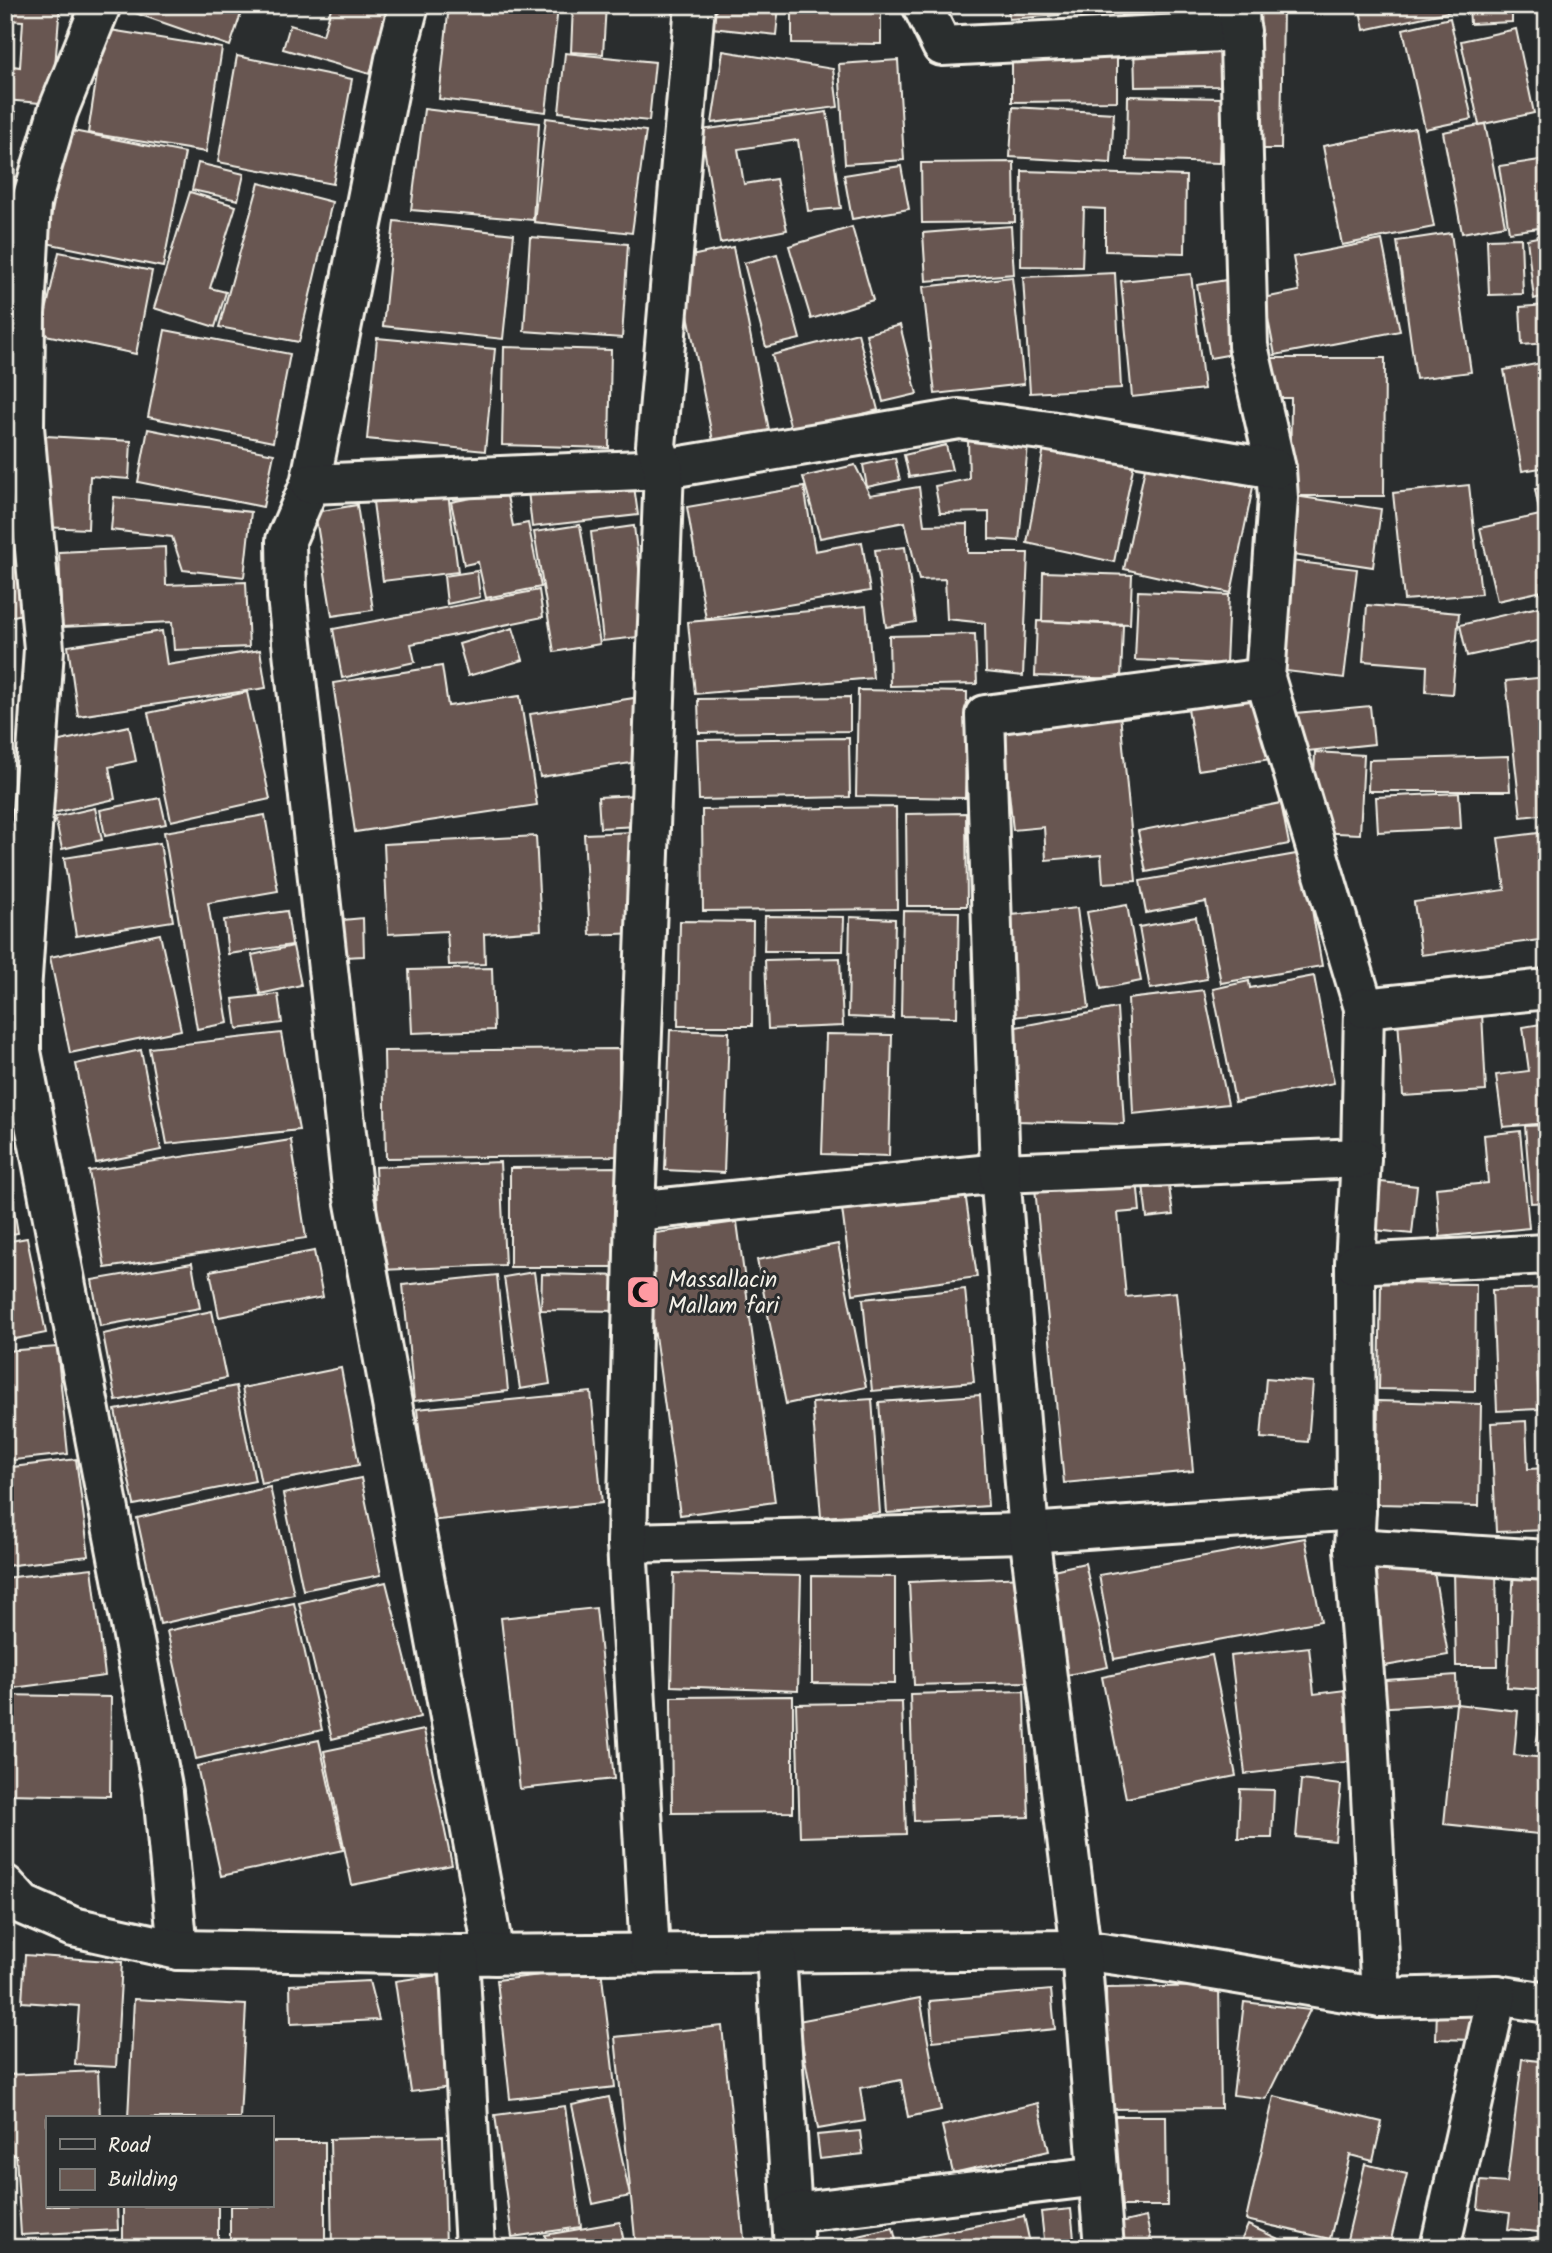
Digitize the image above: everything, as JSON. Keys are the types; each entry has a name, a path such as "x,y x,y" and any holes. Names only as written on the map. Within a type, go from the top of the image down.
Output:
{"street":[{"path":"101,5 58,111 31,203 24,314 24,427 44,649 21,992 21,1051 163,1792 178,1950"},
{"path":"409,5 395,59 310,484 286,540 287,597 352,1187 477,1955 475,2248"},
{"path":"650,1954 627,1543 635,1211 664,469 656,446 695,5"},
{"path":"922,5 942,47 1240,18 1248,346 1276,470 1278,498 1265,678 1364,1008 1361,1158 1355,1264 1354,1548 1367,1713 1381,1998"},
{"path":"310,484 664,469 959,419 1049,430 1276,470"},
{"path":"1104,2248 1081,1950 1029,1533 1000,1173 985,715 1265,678"},
{"path":"1364,1008 1547,989"},
{"path":"635,1211 1000,1173 1361,1158"},
{"path":"1355,1264 1547,1254"},
{"path":"627,1543 1029,1533 1356,1510"},
{"path":"1354,1548 1547,1560"},
{"path":"5,1885 23,1905 73,1927 178,1950 477,1955 1081,1950 1381,1998 1497,1994 1547,2003"},
{"path":"776,1953 793,2230 1099,2176"},
{"path":"1440,2248 1497,1994"}],"building":[{"path":"5,5 60,5 52,104 5,100 5,65 20,67 23,21 5,20"},
{"path":"118,5 244,5 230,46"},
{"path":"332,5 390,5 370,74 283,49 290,25 323,35"},
{"path":"449,5 537,5 558,8 546,112 439,99"},
{"path":"573,5 606,5 603,54 571,52"},
{"path":"649,5 686,5 685,14 648,9"},
{"path":"715,5 779,5 776,35 712,28"},
{"path":"792,5 881,5 881,44 792,43"},
{"path":"1008,5 1058,5 1059,15 1009,19"},
{"path":"1064,5 1111,5 1112,23 1065,13"},
{"path":"1121,5 1223,5 1223,16 1121,15"},
{"path":"1252,5 1283,5 1281,149 1250,149"},
{"path":"1359,5 1456,5 1457,10 1364,30"},
{"path":"1469,5 1512,5 1512,22 1470,24"},
{"path":"1450,18 1472,119 1425,129 1403,29"},
{"path":"104,29 222,48 206,152 88,133"},
{"path":"1516,29 1534,113 1479,125 1461,41"},
{"path":"1134,46 1220,46 1220,86 1135,87"},
{"path":"1012,49 1117,49 1117,101 1012,102"},
{"path":"723,51 833,69 838,107 712,123"},
{"path":"565,53 655,62 649,121 559,112"},
{"path":"237,56 352,79 333,184 218,162"},
{"path":"898,60 904,160 845,164 839,64"},
{"path":"1128,96 1222,98 1220,163 1127,160"},
{"path":"1013,107 1114,113 1111,163 1010,157"},
{"path":"424,109 539,123 533,220 411,210"},
{"path":"5,112 15,112 14,209 5,209"},
{"path":"827,112 841,208 808,211 798,140 738,149 744,184 776,179 787,230 720,243 701,130"},
{"path":"546,118 646,131 632,233 534,222"},
{"path":"1485,124 1505,225 1462,233 1443,132"},
{"path":"1415,128 1434,227 1342,245 1323,146"},
{"path":"68,130 185,153 163,267 46,243"},
{"path":"1547,159 1547,227 1509,232 1499,166"},
{"path":"1014,162 1015,222 922,223 921,163"},
{"path":"198,163 244,174 238,200 192,190"},
{"path":"901,166 909,209 852,219 844,175"},
{"path":"1022,171 1186,176 1185,253 1105,251 1105,209 1084,208 1082,267 1021,266"},
{"path":"259,183 332,202 299,342 219,327"},
{"path":"190,192 236,206 210,288 226,292 215,327 154,308"},
{"path":"394,221 514,234 503,339 383,326"},
{"path":"1011,226 1014,274 926,281 923,233"},
{"path":"852,227 873,300 811,319 789,246"},
{"path":"1451,233 1471,372 1416,379 1397,241"},
{"path":"1547,235 1547,295 1534,299 1527,239"},
{"path":"530,237 628,244 622,338 524,331"},
{"path":"1521,238 1523,294 1489,295 1487,239"},
{"path":"1382,240 1400,331 1275,355 1264,298 1299,291 1293,257"},
{"path":"733,247 770,435 714,446 677,259"},
{"path":"59,252 152,271 136,354 41,334"},
{"path":"777,254 800,339 766,347 744,263"},
{"path":"1115,273 1121,388 1030,393 1023,277"},
{"path":"1191,274 1204,389 1132,397 1121,281"},
{"path":"1012,277 1024,384 935,394 923,287"},
{"path":"1232,279 1244,352 1210,358 1197,285"},
{"path":"1547,305 1547,343 1522,345 1520,307"},
{"path":"900,325 917,394 883,402 866,334"},
{"path":"165,330 290,354 273,442 148,417"},
{"path":"858,333 878,410 792,433 772,355"},
{"path":"377,338 495,349 485,451 367,439"},
{"path":"504,347 611,350 609,448 502,445"},
{"path":"1266,358 1385,358 1384,496 1290,496 1291,398 1266,398"},
{"path":"1547,362 1547,467 1522,471 1504,370"},
{"path":"148,429 274,454 263,507 138,482"},
{"path":"46,436 131,441 129,479 90,476 88,529 42,527"},
{"path":"968,440 1028,445 1019,541 989,539 989,512 940,513 935,486 969,479"},
{"path":"946,445 952,470 909,477 904,455"},
{"path":"1044,447 1134,463 1114,562 1027,543"},
{"path":"895,458 900,480 867,487 863,465"},
{"path":"1146,463 1253,487 1231,593 1124,569"},
{"path":"855,465 870,495 919,487 924,525 968,524 968,553 1028,553 1023,676 986,672 985,623 947,619 945,579 919,580 905,522 820,538 803,477"},
{"path":"633,479 638,515 532,527 528,491"},
{"path":"1469,485 1481,594 1404,600 1393,493"},
{"path":"804,487 815,551 862,542 870,591 706,619 687,507"},
{"path":"1547,487 1547,590 1497,601 1480,528 1540,515 1535,489"},
{"path":"506,491 513,526 528,523 541,587 486,598 478,562 464,565 451,502"},
{"path":"448,493 458,572 383,581 373,502"},
{"path":"1295,496 1381,509 1373,567 1286,554"},
{"path":"114,497 251,512 244,577 183,570 172,537 111,530"},
{"path":"357,505 373,610 332,616 315,512"},
{"path":"11,512 17,538 5,540 5,513"},
{"path":"580,525 600,644 554,652 534,532"},
{"path":"634,526 647,636 603,641 591,532"},
{"path":"13,546 27,613 5,618 5,548"},
{"path":"165,547 166,585 246,582 249,647 174,650 172,622 62,627 59,552"},
{"path":"905,547 916,622 886,627 875,550"},
{"path":"1282,560 1357,569 1344,678 1269,669"},
{"path":"477,571 480,597 447,604 444,576"},
{"path":"1043,572 1132,575 1130,624 1042,621"},
{"path":"539,590 543,617 411,644 415,662 342,678 333,629"},
{"path":"1138,591 1229,595 1226,664 1135,660"},
{"path":"1367,605 1459,613 1452,694 1426,692 1427,666 1363,661"},
{"path":"1547,605 1547,639 1467,656 1460,625"},
{"path":"866,606 873,678 695,694 688,622"},
{"path":"1037,621 1123,625 1121,679 1035,676"},
{"path":"513,628 523,660 468,676 459,644"},
{"path":"162,631 167,665 260,650 266,688 78,716 68,646"},
{"path":"975,634 977,684 890,686 889,636"},
{"path":"5,642 13,736 5,736"},
{"path":"442,666 448,706 520,696 537,805 355,832 333,683"},
{"path":"1547,677 1547,814 1521,817 1506,681"},
{"path":"858,690 967,692 965,798 856,796"},
{"path":"247,692 270,799 171,821 148,713"},
{"path":"850,697 850,731 699,733 698,699"},
{"path":"1262,697 1271,759 1198,770 1188,708"},
{"path":"634,698 644,761 540,777 530,714"},
{"path":"1370,706 1374,744 1289,753 1285,714"},
{"path":"1120,714 1136,881 1103,883 1101,855 1046,860 1044,827 1013,830 1002,725"},
{"path":"129,726 136,761 109,767 115,799 53,813 37,746"},
{"path":"849,738 850,797 699,800 697,740"},
{"path":"1315,752 1364,755 1360,834 1312,832"},
{"path":"1508,756 1510,791 1368,791 1369,760"},
{"path":"1459,793 1461,828 1378,832 1376,797"},
{"path":"637,795 638,826 600,828 598,797"},
{"path":"160,798 166,824 105,836 100,810"},
{"path":"1281,803 1289,844 1146,872 1138,831"},
{"path":"896,807 897,909 703,911 702,810"},
{"path":"95,808 102,840 62,849 55,817"},
{"path":"966,813 967,906 907,906 906,814"},
{"path":"265,815 278,891 208,903 228,1023 197,1029 164,832"},
{"path":"634,832 639,933 590,935 584,834"},
{"path":"1547,832 1547,939 1421,955 1414,902 1505,890 1498,838"},
{"path":"536,836 541,930 484,934 485,964 449,965 447,931 388,934 384,844"},
{"path":"160,843 173,921 76,936 64,858"},
{"path":"1302,853 1322,966 1221,983 1206,902 1146,913 1140,881"},
{"path":"1127,905 1141,981 1101,989 1087,912"},
{"path":"1077,908 1089,1008 1014,1017 1002,916"},
{"path":"287,911 292,945 228,954 224,920"},
{"path":"903,911 959,912 957,1017 901,1016"},
{"path":"765,916 844,917 843,951 764,951"},
{"path":"850,917 895,919 893,1019 848,1017"},
{"path":"1196,917 1207,979 1150,989 1139,927"},
{"path":"363,918 364,956 344,957 343,920"},
{"path":"680,921 753,922 752,1026 678,1026"},
{"path":"160,934 181,1030 70,1053 50,957"},
{"path":"293,946 301,985 260,994 252,955"},
{"path":"840,958 843,1026 768,1029 765,960"},
{"path":"492,968 494,1030 412,1033 409,970"},
{"path":"1314,976 1334,1083 1235,1102 1213,989 1249,981 1250,988"},
{"path":"1204,990 1228,1104 1133,1114 1128,999"},
{"path":"278,994 282,1023 237,1029 233,999"},
{"path":"1117,1008 1124,1124 1017,1121 1016,1027"},
{"path":"1482,1013 1486,1091 1403,1096 1398,1019"},
{"path":"1547,1023 1547,1123 1503,1127 1496,1075 1529,1071 1523,1027"},
{"path":"670,1030 729,1032 724,1173 665,1170"},
{"path":"281,1033 299,1130 167,1144 149,1048"},
{"path":"826,1034 892,1035 889,1156 822,1154"},
{"path":"619,1049 619,1156 386,1158 384,1051"},
{"path":"141,1050 161,1150 96,1163 76,1064"},
{"path":"1547,1125 1547,1202 1531,1203 1525,1126"},
{"path":"1520,1131 1529,1228 1440,1237 1436,1188 1488,1183 1484,1135"},
{"path":"291,1140 306,1238 105,1268 89,1171"},
{"path":"5,1155 18,1233 5,1235"},
{"path":"500,1162 505,1265 380,1270 375,1167"},
{"path":"625,1167 626,1267 510,1267 510,1168"},
{"path":"1167,1172 1173,1215 1147,1218 1142,1176"},
{"path":"1137,1179 1140,1211 1118,1213 1126,1297 1176,1292 1193,1471 1064,1483 1035,1188"},
{"path":"1381,1182 1417,1186 1412,1234 1375,1230"},
{"path":"965,1192 977,1277 853,1294 842,1209"},
{"path":"737,1222 775,1502 680,1515 641,1235"},
{"path":"27,1238 46,1333 5,1341 5,1242"},
{"path":"838,1244 866,1387 786,1404 757,1260"},
{"path":"314,1251 323,1297 219,1317 210,1271"},
{"path":"192,1263 200,1308 100,1326 92,1280"},
{"path":"534,1272 550,1384 520,1389 504,1277"},
{"path":"542,1274 626,1276 625,1311 541,1310"},
{"path":"497,1275 508,1391 414,1401 403,1285"},
{"path":"1381,1283 1476,1284 1475,1391 1379,1389"},
{"path":"1547,1288 1547,1366 1537,1366 1539,1409 1497,1411 1492,1290"},
{"path":"965,1289 974,1382 872,1391 863,1299"},
{"path":"212,1311 226,1378 116,1401 103,1334"},
{"path":"57,1347 68,1454 5,1461 5,1351"},
{"path":"341,1368 359,1465 261,1484 242,1388"},
{"path":"1266,1378 1313,1382 1308,1442 1261,1438"},
{"path":"236,1386 255,1481 134,1505 115,1410"},
{"path":"591,1392 602,1503 429,1521 417,1409"},
{"path":"980,1395 988,1506 887,1513 879,1402"},
{"path":"872,1399 880,1513 821,1517 812,1403"},
{"path":"1378,1401 1481,1404 1479,1506 1376,1504"},
{"path":"1526,1421 1528,1469 1547,1468 1547,1530 1496,1532 1491,1423"},
{"path":"76,1459 89,1556 5,1566 5,1468"},
{"path":"361,1478 381,1575 303,1590 283,1494"},
{"path":"270,1487 294,1594 160,1624 137,1518"},
{"path":"1305,1538 1321,1621 1114,1659 1099,1575"},
{"path":"1432,1560 1448,1655 1385,1666 1369,1570"},
{"path":"1085,1563 1108,1667 1067,1675 1044,1572"},
{"path":"92,1568 105,1676 5,1689 5,1578"},
{"path":"1514,1568 1547,1570 1547,1690 1507,1687"},
{"path":"1454,1570 1496,1570 1498,1666 1456,1666"},
{"path":"674,1573 801,1576 798,1691 671,1686"},
{"path":"812,1576 895,1577 895,1684 812,1683"},
{"path":"1025,1577 1029,1682 914,1685 909,1582"},
{"path":"386,1582 420,1717 332,1739 299,1603"},
{"path":"294,1603 322,1730 196,1759 167,1631"},
{"path":"596,1608 614,1779 520,1789 501,1618"},
{"path":"1309,1647 1314,1694 1353,1689 1362,1760 1245,1774 1231,1656"},
{"path":"1212,1655 1236,1776 1126,1798 1102,1677"},
{"path":"1456,1675 1457,1703 1374,1708 1372,1681"},
{"path":"1024,1691 1029,1817 914,1821 910,1694"},
{"path":"5,1695 111,1697 110,1796 5,1794"},
{"path":"793,1696 793,1812 672,1813 671,1697"},
{"path":"902,1702 906,1834 800,1837 796,1704"},
{"path":"1456,1704 1518,1711 1514,1755 1547,1758 1547,1835 1444,1824"},
{"path":"1543,1705 1547,1705 1547,1746 1536,1745"},
{"path":"424,1730 452,1865 352,1885 324,1751"},
{"path":"319,1740 343,1850 221,1876 197,1766"},
{"path":"1301,1780 1341,1785 1335,1841 1296,1837"},
{"path":"1240,1789 1274,1790 1272,1838 1238,1838"},
{"path":"25,1955 122,1962 116,2067 75,2065 79,2006 22,2002"},
{"path":"601,1968 615,2087 510,2099 497,1980"},
{"path":"445,1974 460,2086 411,2092 395,1981"},
{"path":"369,1981 379,2020 291,2024 290,1985"},
{"path":"1219,1986 1221,2108 1108,2109 1106,1988"},
{"path":"1051,1990 1055,2029 933,2041 930,2001"},
{"path":"920,1998 941,2110 908,2117 901,2080 860,2088 865,2121 818,2129 798,2021"},
{"path":"134,1999 246,2005 240,2116 128,2116"},
{"path":"1244,2002 1310,2010 1266,2099 1233,2095"},
{"path":"1437,2010 1473,2012 1473,2040 1436,2039"},
{"path":"722,2026 745,2248 636,2248 615,2037"},
{"path":"1522,2059 1547,2062 1547,2233 1508,2229 1510,2213 1478,2209 1481,2181 1507,2183"},
{"path":"98,2071 100,2116 46,2116 46,2208 117,2208 118,2230 21,2235 16,2155 5,2155 5,2075"},
{"path":"1274,2096 1382,2122 1373,2161 1350,2155 1330,2239 1246,2220"},
{"path":"609,2097 630,2196 593,2204 572,2105"},
{"path":"1038,2103 1049,2151 953,2173 942,2126"},
{"path":"565,2106 581,2227 512,2237 495,2115"},
{"path":"1114,2116 1166,2116 1167,2206 1114,2206"},
{"path":"860,2131 863,2154 820,2159 817,2135"},
{"path":"443,2136 446,2248 332,2248 330,2139"},
{"path":"273,2142 325,2142 325,2248 230,2248 230,2208 273,2208"},
{"path":"1365,2164 1407,2174 1389,2248 1345,2248"},
{"path":"123,2208 218,2208 218,2248 123,2248"},
{"path":"1071,2209 1075,2248 1045,2248 1041,2212"},
{"path":"1024,2216 1031,2248 915,2248 913,2238"},
{"path":"1146,2217 1153,2248 1115,2248 1111,2225"},
{"path":"620,2222 625,2248 548,2248 545,2235"},
{"path":"1248,2225 1298,2248 1238,2248"},
{"path":"893,2228 898,2248 821,2248 820,2245"},
{"path":"1537,2237 1539,2248 1479,2248"}],"place":[{"name":"Massallacin Mallam fari","path":"643,1292"}]}
